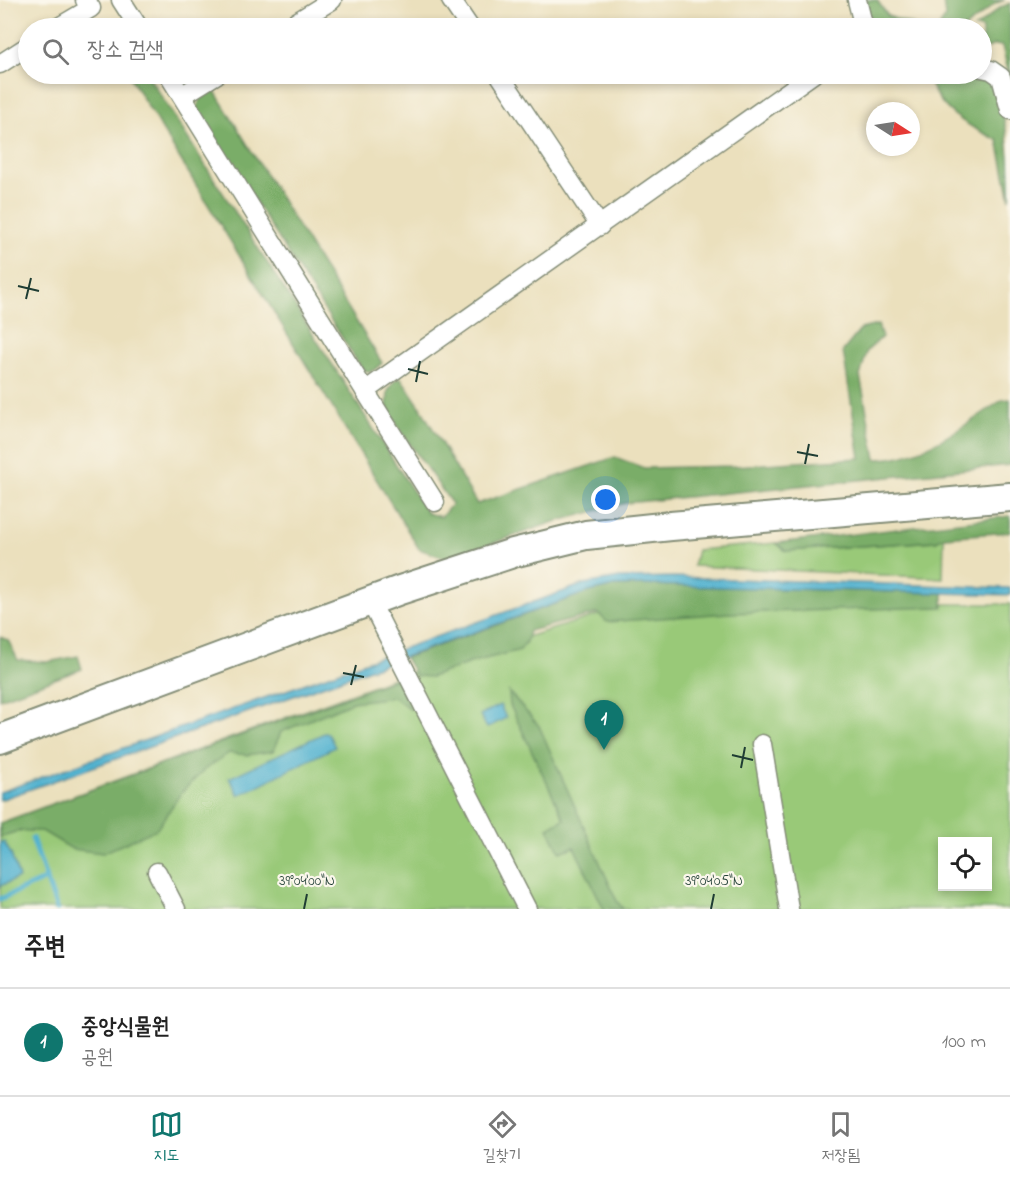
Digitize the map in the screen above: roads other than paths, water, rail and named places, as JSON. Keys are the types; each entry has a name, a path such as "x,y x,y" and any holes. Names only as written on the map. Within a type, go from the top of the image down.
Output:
{"main road":[{"path":"6,734 370,601 513,553 586,535 1010,497"}],"street":[{"path":"74,18 91,8 86,0"},
{"path":"121,0 133,18"},
{"path":"303,18 332,0"},
{"path":"451,0 463,18"},
{"path":"857,0 862,18"},
{"path":"0,64 18,52"},
{"path":"992,70 1001,77 1010,111"},
{"path":"175,84 435,502"},
{"path":"183,95 201,84"},
{"path":"507,84 600,226"},
{"path":"365,391 799,84"},
{"path":"370,601 526,909"},
{"path":"762,744 789,909"},
{"path":"157,872 176,909"}],"water":[{"path":"674,577 1010,588 1010,595 614,586 585,593 0,800 0,792 584,584 619,578"},
{"path":"500,705 506,718 487,728 480,715"},
{"path":"328,733 335,747 239,795 229,778"},
{"path":"0,842 4,842 11,854 19,878 0,886"}],"waterway":[{"path":"32,838 57,909"},
{"path":"0,899 46,879"}],"place":[{"name":"중앙식물원","path":"604,750"}]}
